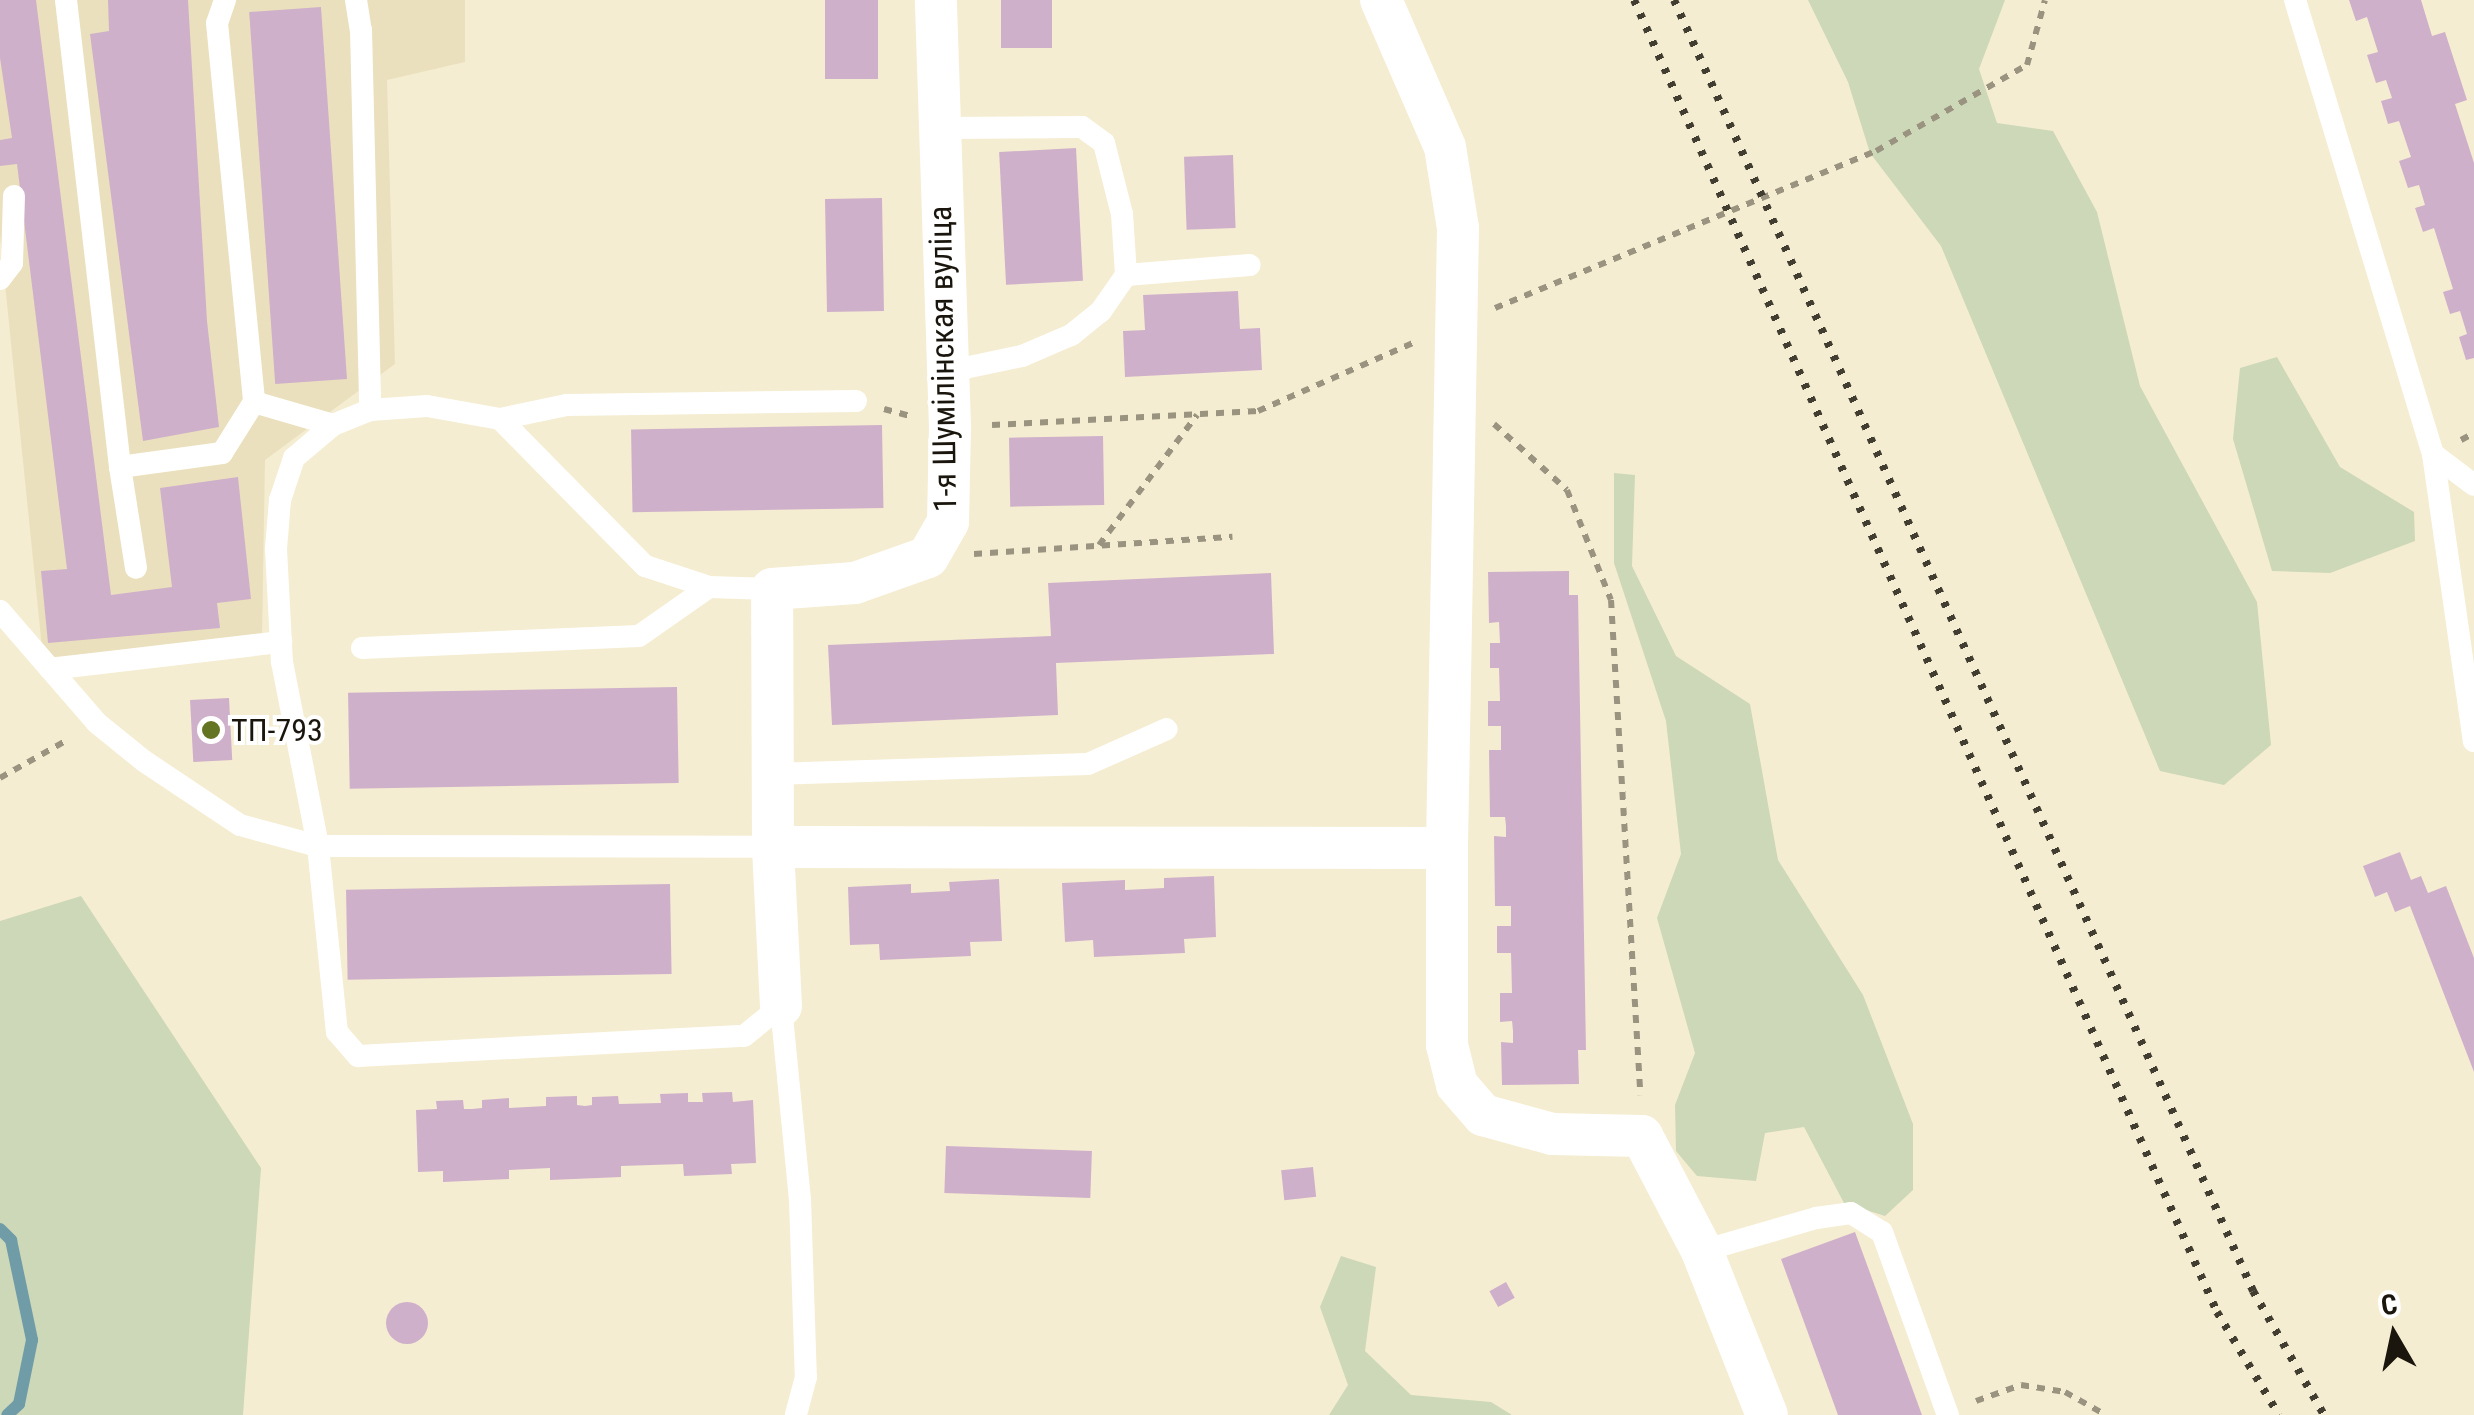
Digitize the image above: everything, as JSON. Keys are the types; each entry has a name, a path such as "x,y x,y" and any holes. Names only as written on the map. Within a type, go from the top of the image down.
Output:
{"street":[{"name":"1-я Шумілінская вуліца","path":"772,589 855,583 928,557 948,522 936,0"},
{"path":"1381,0 1445,147 1458,228 1447,1045 1457,1086 1483,1116 1552,1134 1642,1136 1702,1251 1767,1415"},
{"path":"772,589 773,846 781,1006"},
{"path":"773,846 1448,848"}],"lane":[{"path":"66,0 120,467 136,568"},
{"path":"120,467 222,453 254,402 217,22 225,0"},
{"path":"356,0 361,30 370,410"},
{"path":"2295,0 2433,454 2474,741"},
{"path":"940,128 1082,126 1104,142 1122,214 1126,275 1101,311 1071,334 1022,356 946,372"},
{"path":"0,279 12,263 14,196"},
{"path":"1126,275 1250,265"},
{"path":"781,1006 744,1036 358,1056 337,1032 318,846 281,642 276,550 280,500 294,458 333,425 370,410 427,406 500,419 567,406 856,401"},
{"path":"254,402 333,425"},
{"path":"500,419 645,566 708,587 772,589"},
{"path":"2433,454 2474,485"},
{"path":"362,648 638,636 708,587"},
{"path":"0,611 98,723 144,761 240,825 318,846 773,846"},
{"path":"50,669 281,642"},
{"path":"772,774 1088,764 1167,729"},
{"path":"781,1006 800,1200 806,1377 796,1415"},
{"path":"1702,1251 1816,1218 1851,1214 1882,1232 1948,1413"}],"path":[{"path":"1457,390 1567,490 1611,600 1642,1136"},
{"path":"1098,546 1197,414"},
{"path":"928,557 1232,537"},
{"path":"0,778 98,723"},
{"path":"1948,1413 2021,1385 2064,1392 2106,1415"}],"shaded area":[{"path":"0,0 465,0 465,62 387,80 395,364 265,460 262,638 43,658 0,235"}],"green space":[{"path":"1808,0 2005,0 1979,69 1997,123 2053,131 2097,212 2140,386 2257,602 2271,745 2224,785 2160,771 1941,246 1870,153 1848,82"},
{"path":"2277,357 2340,467 2414,512 2415,541 2330,573 2272,571 2233,439 2240,368"},
{"path":"1614,473 1635,475 1632,566 1676,656 1750,704 1778,860 1863,995 1913,1124 1913,1190 1885,1216 1844,1203 1804,1127 1765,1133 1756,1181 1697,1176 1676,1151 1675,1105 1695,1053 1657,918 1681,854 1666,721 1614,563"},
{"path":"81,896 261,1168 243,1415 0,1415 0,921"},
{"path":"1341,1256 1376,1267 1365,1351 1411,1395 1491,1402 1512,1415 1329,1415 1348,1385 1320,1307"}],"building":[{"path":"0,0 36,0 111,595 172,587 160,488 238,477 251,599 217,603 220,628 48,643 41,571 67,569 17,164 0,166 0,140 12,138 0,58"},
{"path":"108,0 188,0 207,321 219,427 143,441 90,34 109,31"},
{"path":"825,0 878,0 878,79 825,79"},
{"path":"1001,0 1052,0 1052,48 1001,48"},
{"path":"2349,0 2421,0 2432,36 2445,32 2467,100 2455,104 2474,163 2474,358 2466,360 2459,337 2467,334 2460,311 2450,314 2443,292 2453,289 2434,228 2423,232 2415,208 2425,205 2419,185 2408,188 2399,161 2411,157 2399,121 2388,124 2381,101 2392,98 2386,80 2376,83 2367,55 2378,52 2367,17 2356,21"},
{"path":"321,7 347,379 275,384 249,12"},
{"path":"1076,148 1083,281 1006,285 999,152"},
{"path":"1233,155 1236,228 1187,230 1184,157"},
{"path":"882,198 884,311 827,312 825,199"},
{"path":"1238,291 1240,329 1260,328 1262,370 1125,377 1123,331 1145,330 1143,295"},
{"path":"882,425 883,508 632,512 631,429"},
{"path":"1103,436 1104,505 1010,507 1009,438"},
{"path":"1569,571 1569,595 1578,595 1586,1050 1578,1050 1579,1084 1502,1085 1501,1042 1513,1043 1513,1031 1512,1021 1500,1022 1500,993 1512,993 1511,953 1497,953 1497,926 1511,926 1511,906 1495,906 1494,836 1506,837 1506,826 1505,817 1490,817 1489,750 1501,750 1501,726 1488,726 1488,701 1500,701 1499,668 1490,668 1490,643 1500,643 1499,622 1489,623 1488,572"},
{"path":"1271,573 1274,654 1056,663 1058,715 832,725 828,645 1051,636 1048,583"},
{"path":"677,687 679,783 350,789 348,693"},
{"name":"ТП-793","path":"229,698 232,760 193,762 190,700"},
{"path":"2400,852 2411,880 2421,876 2428,893 2446,886 2474,958 2474,1072 2410,906 2395,912 2387,892 2375,897 2363,866"},
{"path":"1214,876 1216,937 1184,939 1185,953 1094,957 1093,940 1065,942 1062,883 1125,880 1125,890 1164,888 1164,878"},
{"path":"999,879 1002,941 970,942 971,956 880,960 879,944 850,945 848,887 911,884 911,893 950,891 949,882"},
{"path":"670,884 672,974 348,980 346,890"},
{"path":"732,1092 733,1102 753,1100 756,1163 731,1164 732,1174 684,1176 683,1164 621,1166 621,1177 550,1180 550,1168 509,1170 509,1179 443,1182 443,1171 418,1172 416,1110 437,1109 436,1101 463,1100 464,1109 472,1109 482,1108 482,1100 509,1098 509,1108 546,1106 546,1097 577,1096 577,1105 585,1106 592,1105 592,1097 618,1096 619,1104 661,1103 660,1094 688,1093 688,1102 703,1102 702,1093"},
{"path":"946,1146 1092,1151 1090,1198 944,1193"},
{"path":"1313,1167 1316,1197 1284,1200 1281,1170"},
{"path":"1855,1232 1922,1415 1838,1415 1781,1259"},
{"path":"1506,1282 1515,1298 1498,1307 1489,1291"},
{"path":"407,1302 422,1308 428,1323 422,1338 407,1344 392,1338 386,1323 392,1308"}],"waterway":[{"path":"0,1229 11,1240 32,1340 19,1404 7,1415"}],"railway":[{"path":"1634,0 2217,1312 2279,1415"},
{"path":"1674,0 2253,1291 2324,1415"}],"place":[{"name":"ТП-793","path":"211,730"}]}
